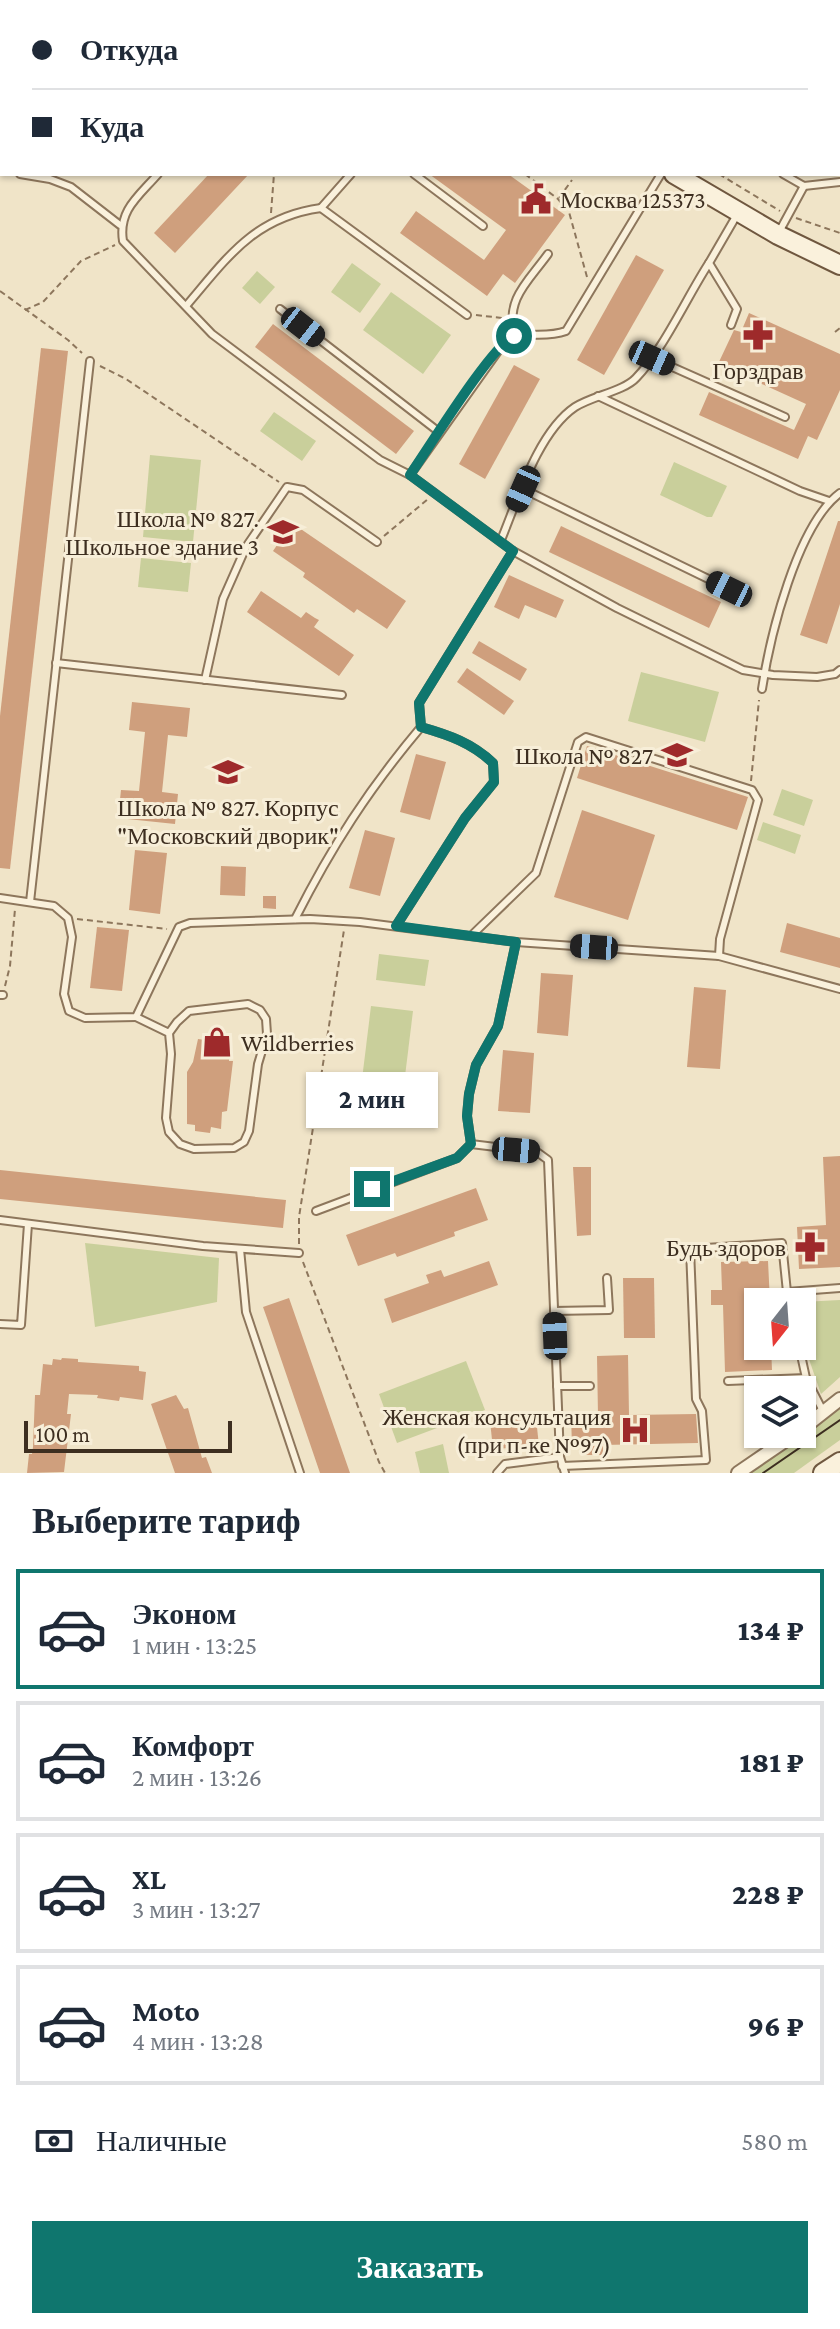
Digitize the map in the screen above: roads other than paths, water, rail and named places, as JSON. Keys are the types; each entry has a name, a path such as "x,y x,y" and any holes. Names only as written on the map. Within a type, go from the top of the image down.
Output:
{"main road":[{"path":"677,176 778,235 840,265"},
{"path":"823,1473 840,1462"}],"street":[{"path":"816,1419 840,1399"},
{"path":"738,1473 775,1448"}],"lane":[{"path":"32,176 71,187 120,225"},
{"path":"156,176 123,216 120,225 123,241 212,334 380,460 410,475 513,551 629,615 743,670 817,677 840,670"},
{"path":"186,306 251,235 271,222 300,211 321,208 349,176"},
{"path":"417,176 483,226"},
{"path":"410,475 506,340 533,333 551,336 566,331 660,176"},
{"path":"786,176 804,186 840,182"},
{"path":"778,235 804,186"},
{"path":"321,208 467,315"},
{"path":"501,540 547,438 562,416 634,381 652,358 738,213"},
{"path":"514,336 510,318 515,301 548,254"},
{"path":"709,263 737,309 731,325"},
{"path":"280,309 439,432"},
{"path":"652,358 785,417"},
{"path":"30,902 90,361"},
{"path":"598,396 786,485 829,501"},
{"path":"205,680 223,599 246,547 287,487 303,490 377,542"},
{"path":"523,489 729,589"},
{"path":"762,689 769,643 798,558 813,523 829,501 840,493"},
{"path":"295,919 344,828 385,770 421,727 419,703 513,551"},
{"path":"56,663 342,695"},
{"path":"396,926 465,818 494,782 493,763 478,749 453,736 421,727"},
{"path":"472,935 536,873 578,742 586,737 752,790 758,800 720,939 719,956"},
{"path":"0,898 54,906 68,918 72,937 64,994 69,1011 85,1018 136,1017 169,1033"},
{"path":"136,1017 179,927 190,923 295,919 396,926 516,942 719,956 840,989"},
{"path":"471,1144 467,1116 469,1094 476,1065 498,1026 516,942"},
{"path":"248,1004 260,1010 266,1019 267,1034 258,1064 249,1131 244,1142 234,1148 194,1149 180,1144 169,1132 166,1118 171,1054 169,1033 189,1011 248,1004"},
{"path":"316,1211 457,1158 471,1144"},
{"path":"471,1144 537,1152 548,1160 560,1457 564,1469 706,1460 702,1411 696,1399 690,1249 782,1243 787,1288"},
{"path":"0,1220 240,1249 299,1253"},
{"path":"0,1324 21,1325 28,1224"},
{"path":"240,1249 246,1312 300,1473"},
{"path":"554,1311 609,1310 607,1278"},
{"path":"816,1290 840,1288"},
{"path":"728,1381 744,1380"},
{"path":"557,1386 590,1386"},
{"path":"816,1397 824,1413"},
{"path":"497,1473 505,1464 560,1457"}],"tram line":[{"path":"763,1473 840,1420"}],"place":[{"name":"Москва 125373","path":"536,199"},
{"name":"Горздрав","path":"758,335"},
{"name":"Школа № 827. Школьное здание 3","path":"283,532"},
{"name":"Школа № 827","path":"677,755"},
{"name":"Школа № 827. Корпус \"Московский дворик\"","path":"228,772"},
{"name":"Wildberries","path":"217,1042"},
{"name":"Будь здоров","path":"810,1247"},
{"name":"Женская консультация (при п-ке №97)","path":"635,1430"}]}
